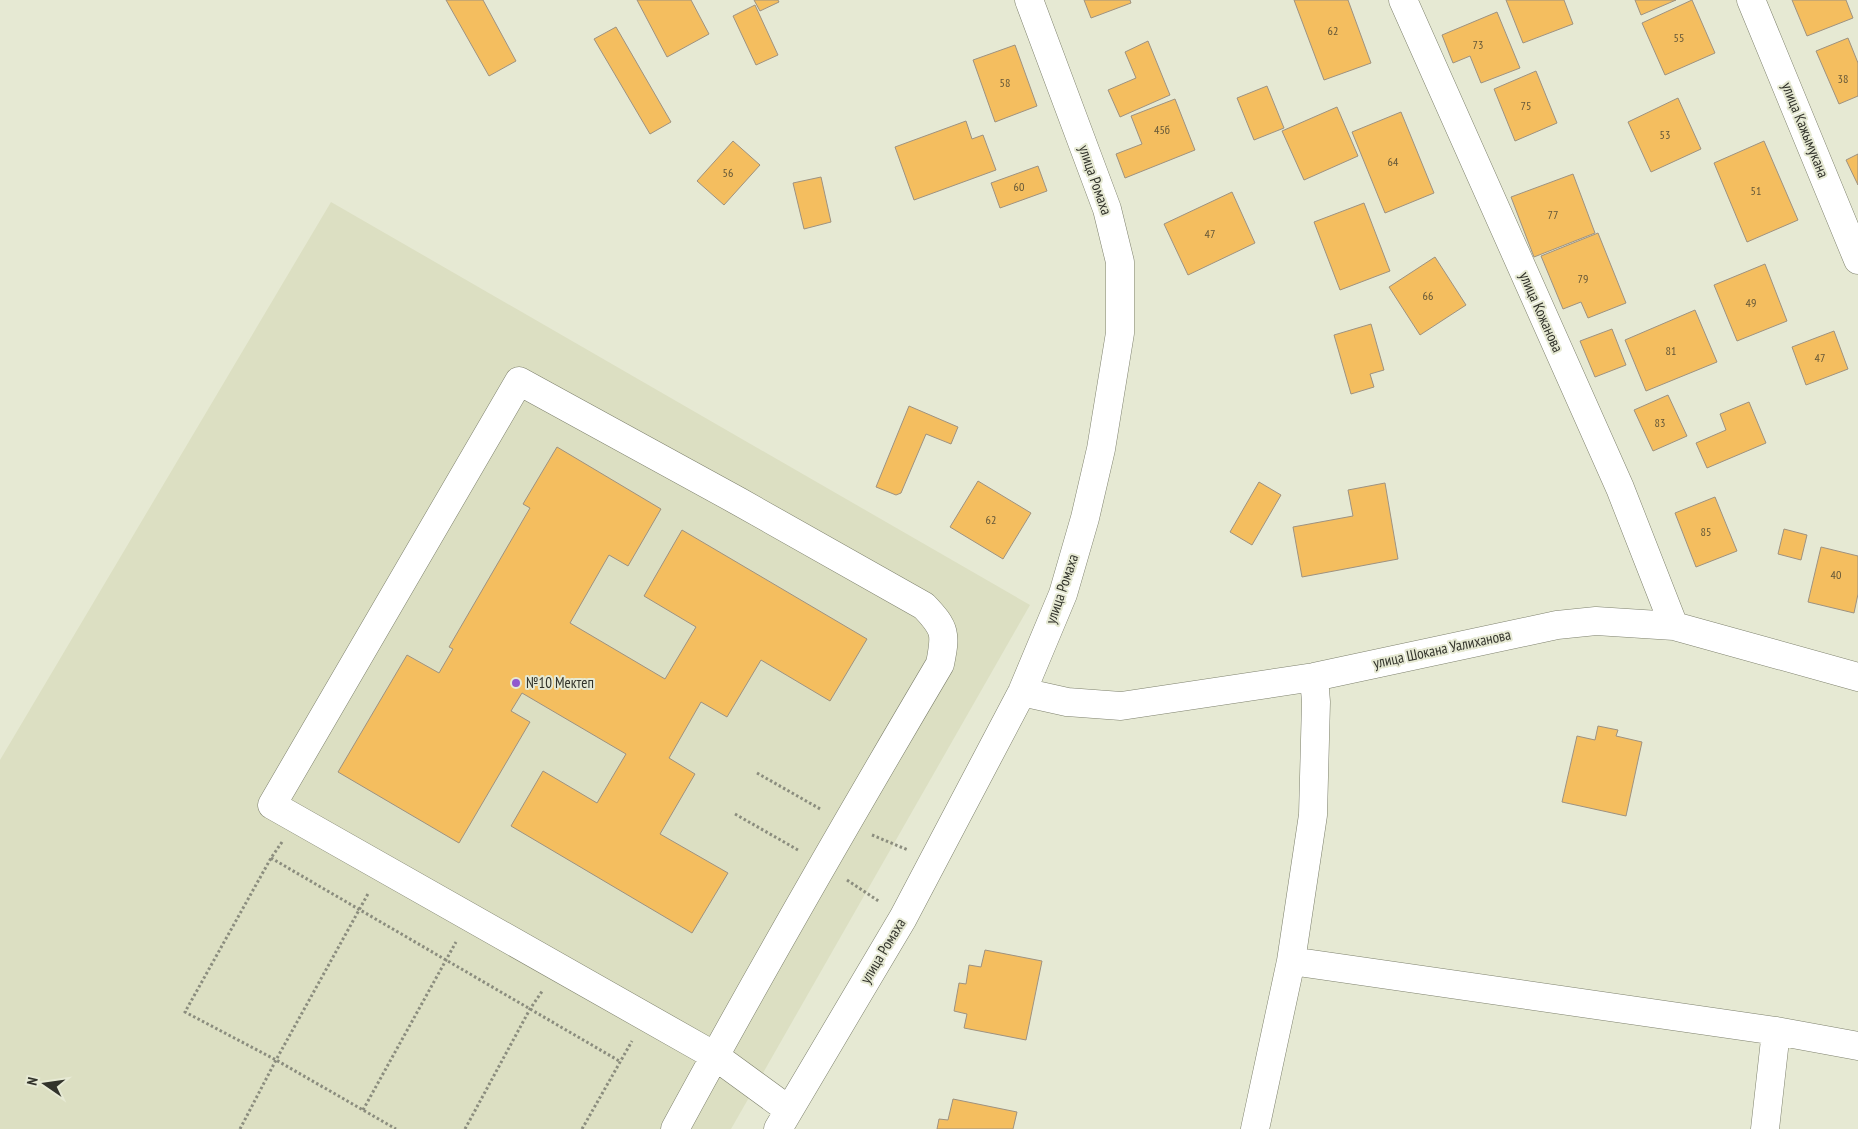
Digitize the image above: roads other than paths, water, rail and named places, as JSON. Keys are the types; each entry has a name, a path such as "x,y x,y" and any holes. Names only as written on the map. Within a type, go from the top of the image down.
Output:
{"street":[{"name":"улица Ромаха","path":"784,1119 903,918 1022,692 1063,594 1085,518 1101,449 1120,333 1120,262 1107,209 1029,0"},
{"name":"улица Кожанова","path":"1403,0 1620,488 1674,626"},
{"name":"улица Кажымукана","path":"1751,0 1858,260"},
{"path":"675,1129 715,1056 845,824 940,664 944,644 944,630 924,606 519,381 272,805 715,1056 784,1119"},
{"name":"улица Шокана Уалиханова","path":"1022,692 1067,702 1121,706 1314,677 1558,625 1596,620 1674,626 1858,677"},
{"path":"1255,1129 1291,961 1313,815 1316,702 1314,677"},
{"path":"1291,961 1776,1032 1858,1046"},
{"path":"1765,1129 1776,1032"}],"place":[{"name":"№10 Мектеп","path":"516,683"}]}
